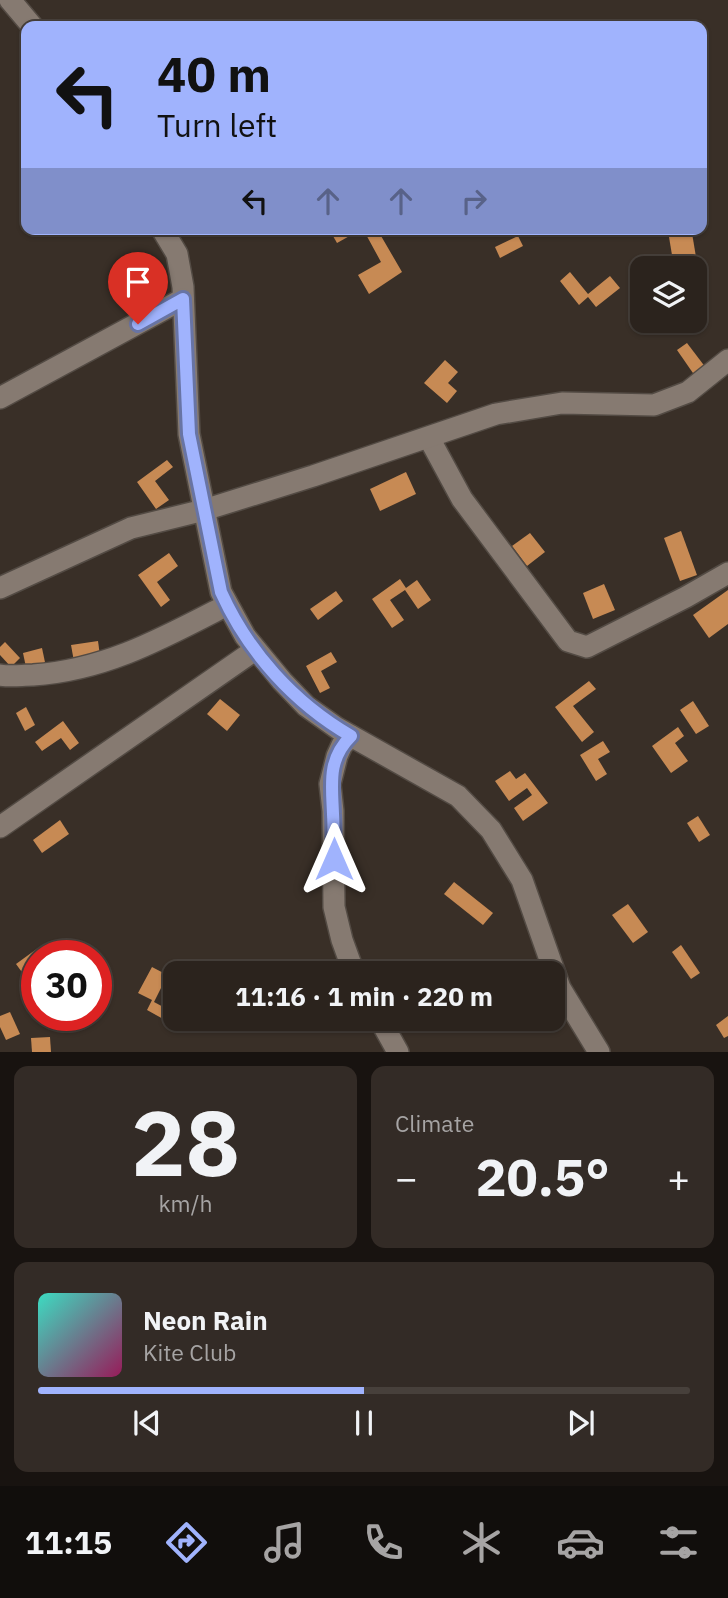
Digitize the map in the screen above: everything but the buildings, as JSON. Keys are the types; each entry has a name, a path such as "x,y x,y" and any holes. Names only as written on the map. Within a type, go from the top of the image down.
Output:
{"street":[{"path":"10,0 28,21"},
{"path":"166,235 177,254 183,299 189,434 221,592 227,605 255,650 306,706 351,736 458,796 491,830 522,880 560,988 599,1052"},
{"path":"0,398 183,299"},
{"path":"0,588 131,528 204,510 496,414 562,403 654,405 688,392 728,360"},
{"path":"429,438 462,499 568,641 587,647 687,597 728,573"},
{"path":"0,675 47,674 93,666 143,646 227,605"},
{"path":"0,827 255,650"},
{"path":"350,961 334,907 333,811 330,784 337,755 351,736"},
{"path":"386,1031 398,1052"}],"route":[{"path":"138,324 183,299 189,434 221,592 245,636 282,681 306,706 351,736 337,755 330,784 334,859"}]}
